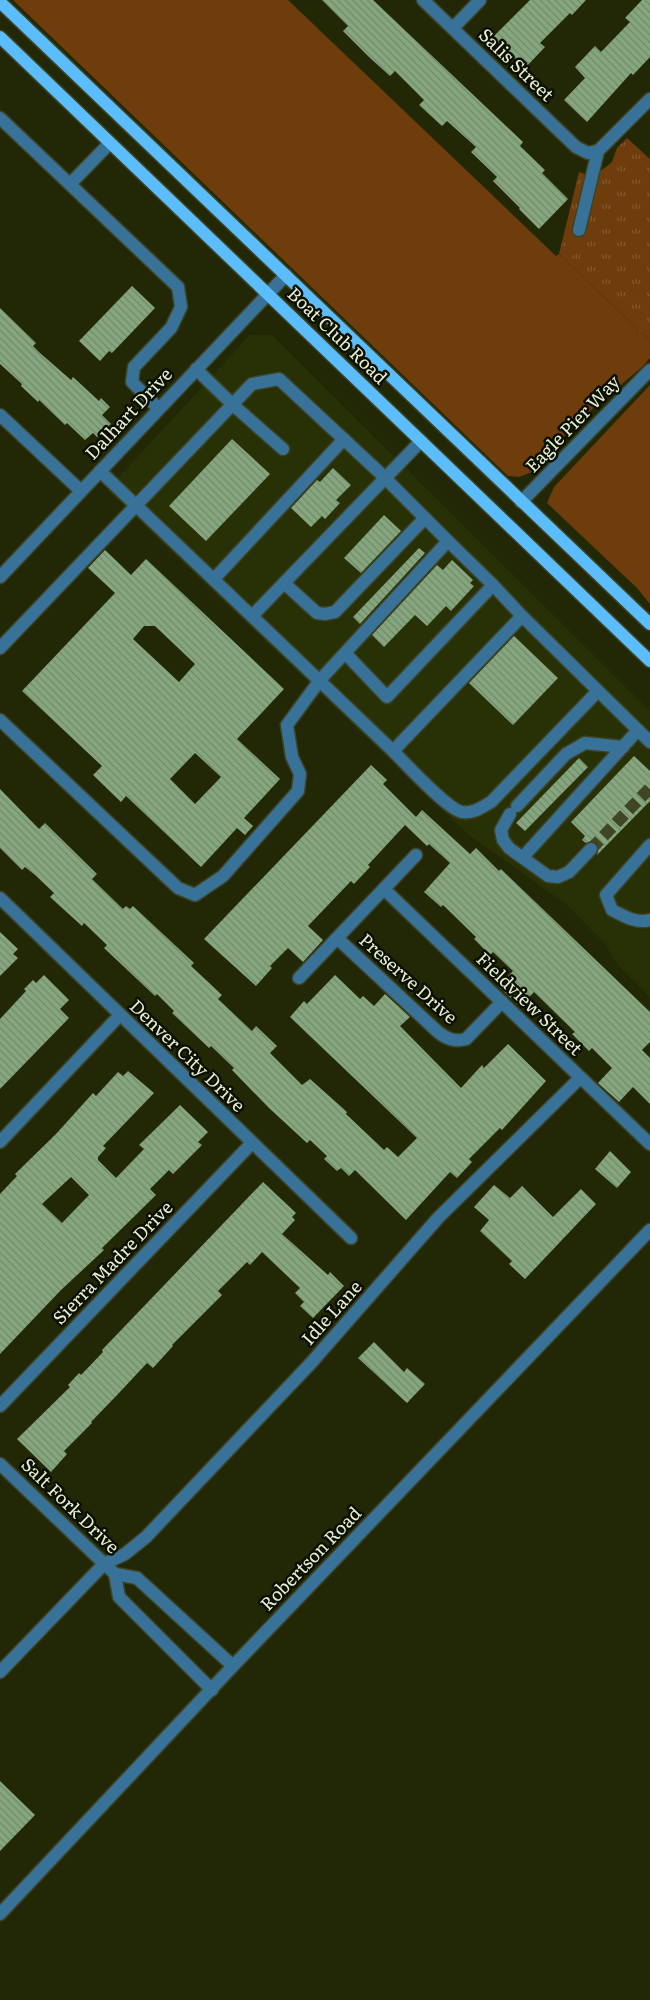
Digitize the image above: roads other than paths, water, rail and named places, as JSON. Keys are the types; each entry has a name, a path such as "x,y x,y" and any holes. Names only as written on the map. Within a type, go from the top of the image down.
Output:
{"main road":[{"name":"Boat Club Road","path":"0,2 650,624"},
{"name":"Boat Club Road","path":"0,37 650,661"}],"street":[{"name":"Salis Street","path":"423,0 572,143 593,152"},
{"path":"452,28 480,0"},
{"path":"579,230 593,152 650,98"},
{"path":"0,118 178,288 181,306 171,328 134,367 132,382 158,408"},
{"path":"70,184 110,143"},
{"name":"Dalhart Drive","path":"0,577 286,275"},
{"path":"196,369 283,449"},
{"name":"Eagle Pier Way","path":"521,502 650,370"},
{"path":"0,648 252,384 279,379 385,478 650,742"},
{"path":"0,433 5,419 81,491"},
{"path":"214,579 344,439"},
{"path":"252,616 421,441"},
{"path":"100,471 320,680 448,805 461,812 474,811 491,802 598,691"},
{"path":"284,583 317,612 325,614 335,612 425,518"},
{"path":"0,720 178,888 195,895 222,876 298,791 300,774 292,757 287,725 320,680 448,541"},
{"path":"345,653 387,697 493,585"},
{"path":"393,751 522,616"},
{"path":"523,857 638,730"},
{"path":"591,848 569,872 558,876 548,876 509,848 503,840 502,830 513,810 566,754 585,744 623,747"},
{"path":"650,845 606,896 612,910 631,919 644,922 650,920"},
{"path":"299,978 416,855"},
{"name":"Fieldview Street","path":"384,889 650,1144"},
{"name":"Denver City Drive","path":"0,898 351,1238"},
{"name":"Preserve Drive","path":"337,938 438,1032 448,1039 458,1041 466,1039 502,1002"},
{"path":"0,1142 120,1015"},
{"name":"Idle Lane","path":"0,1672 104,1564 125,1554 146,1537 311,1363 438,1218 580,1078"},
{"name":"Sierra Madre Drive","path":"0,1406 252,1143"},
{"name":"Robertson Road","path":"0,1914 233,1666 650,1230"},
{"name":"Salt Fork Drive","path":"0,1464 115,1574 137,1578 233,1666"},
{"name":"Salt Fork Drive","path":"115,1574 120,1596 212,1690"}],"tunnel":[{"path":"591,849 650,788"}]}
